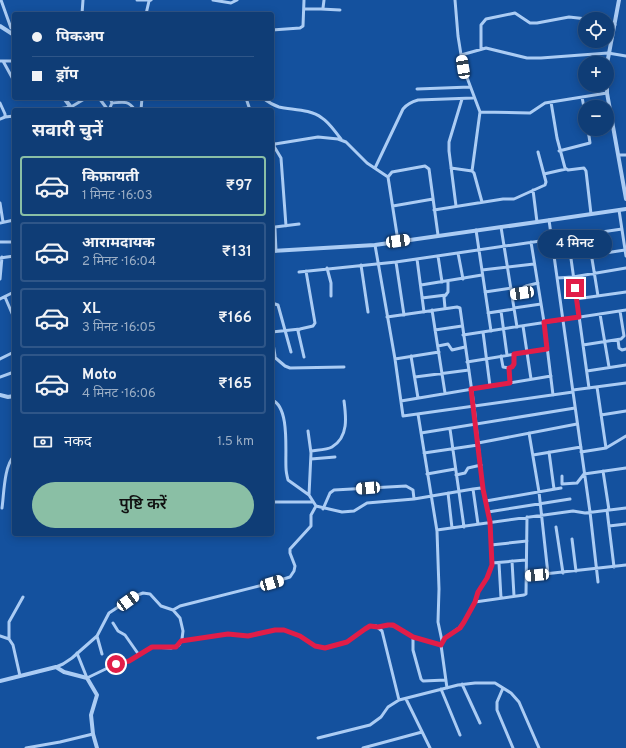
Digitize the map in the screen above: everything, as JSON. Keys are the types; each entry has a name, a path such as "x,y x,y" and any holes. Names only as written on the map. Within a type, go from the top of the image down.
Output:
{"street":[{"path":"0,26 10,28 1,0"},
{"path":"82,12 83,0"},
{"path":"137,0 149,0 146,12"},
{"path":"213,0 231,3 237,0"},
{"path":"274,30 300,28 303,26 304,0"},
{"path":"321,9 323,8 324,0"},
{"path":"455,0 458,36 463,67 480,112 472,171"},
{"path":"608,56 619,0"},
{"path":"304,9 340,10"},
{"path":"481,49 481,25 486,19 515,13 530,23 569,17 578,18"},
{"path":"461,55 486,48 527,58 608,53 626,56"},
{"path":"1,61 12,61"},
{"path":"1,61 12,78"},
{"path":"417,89 470,87"},
{"path":"480,112 530,113 545,103 607,93 626,199"},
{"path":"376,168 403,109 407,105 418,100 474,98"},
{"path":"456,206 449,142 462,99"},
{"path":"66,100 72,108 83,100"},
{"path":"101,100 107,108"},
{"path":"110,108 112,103 111,100"},
{"path":"265,100 280,107 305,111 320,116 327,121 341,140"},
{"path":"0,102 5,117"},
{"path":"112,103 127,102 130,103 134,108"},
{"path":"552,102 559,151 566,169"},
{"path":"0,119 12,116"},
{"path":"559,151 590,143 589,136"},
{"path":"275,146 318,137 329,137 346,142 367,163 388,176 398,241"},
{"path":"275,146 281,158 286,226"},
{"path":"434,210 503,199 514,199 545,186 546,182 538,152"},
{"path":"619,155 626,154"},
{"path":"388,176 392,172 427,167 429,169 438,235"},
{"path":"451,168 472,171 476,176 482,202"},
{"path":"544,174 566,169 584,168 586,171 591,214"},
{"path":"533,190 537,222"},
{"path":"393,206 433,199"},
{"path":"0,203 1,222 12,220"},
{"path":"299,224 274,227 274,251 375,244 626,209"},
{"path":"619,210 626,256"},
{"path":"549,220 590,512 598,582"},
{"path":"501,227 517,327"},
{"path":"299,272 396,262 622,229"},
{"path":"476,230 491,331"},
{"path":"588,234 598,296"},
{"path":"568,237 589,388"},
{"path":"0,242 12,242"},
{"path":"531,242 544,322 553,395"},
{"path":"375,244 395,359 403,416 626,383"},
{"path":"592,255 625,250"},
{"path":"458,253 463,278"},
{"path":"0,279 1,258 12,256"},
{"path":"438,256 442,282"},
{"path":"417,259 424,312"},
{"path":"396,262 404,315"},
{"path":"482,270 534,264"},
{"path":"361,265 368,312"},
{"path":"327,268 331,283 331,296"},
{"path":"557,278 573,277 626,268"},
{"path":"274,332 285,329 300,329 314,325 306,271"},
{"path":"420,285 482,275"},
{"path":"445,308 444,298 448,292 448,281"},
{"path":"512,294 522,293 524,287 538,283"},
{"path":"485,292 511,288"},
{"path":"576,299 626,292"},
{"path":"0,299 12,293"},
{"path":"422,298 446,295"},
{"path":"5,297 12,313"},
{"path":"274,304 278,305 292,352"},
{"path":"488,313 541,304"},
{"path":"387,317 459,307 474,406 483,489 490,522 492,564 487,578 478,592 475,602 460,628 442,641"},
{"path":"432,310 444,393"},
{"path":"583,345 618,340 625,336 620,310"},
{"path":"463,335 626,310"},
{"path":"501,311 507,355"},
{"path":"600,314 609,367"},
{"path":"435,330 462,326"},
{"path":"523,326 531,379"},
{"path":"300,329 298,333 304,357"},
{"path":"483,332 490,386"},
{"path":"618,340 619,348 622,350 626,349"},
{"path":"438,346 448,344 452,350 465,347"},
{"path":"467,362 547,349"},
{"path":"395,359 439,352"},
{"path":"0,359 12,353"},
{"path":"501,356 503,367 509,368 514,364 514,354"},
{"path":"274,356 285,366 290,368 344,367"},
{"path":"411,356 418,398"},
{"path":"587,370 626,365"},
{"path":"509,368 510,383"},
{"path":"414,378 468,370"},
{"path":"0,377 12,373"},
{"path":"401,401 551,376"},
{"path":"597,387 606,448"},
{"path":"0,395 12,396"},
{"path":"311,451 332,447 344,434 344,400"},
{"path":"274,401 280,406 283,414 286,444 286,470 288,480 309,495 316,506 323,509 350,513 367,502 414,499 458,491 483,489"},
{"path":"421,433 575,408"},
{"path":"601,415 626,411"},
{"path":"418,414 437,530 439,589 438,622 442,641 441,645 447,688"},
{"path":"424,453 452,449 577,424"},
{"path":"450,429 464,527"},
{"path":"308,431 311,451 309,495"},
{"path":"529,433 539,492 548,574"},
{"path":"581,452 606,448 626,436"},
{"path":"533,455 581,447"},
{"path":"549,452 554,489"},
{"path":"311,459 336,457"},
{"path":"2,508 8,468 12,458"},
{"path":"456,475 465,473 468,468 481,465"},
{"path":"562,476 562,484 577,483 584,474 626,468"},
{"path":"427,474 455,469"},
{"path":"603,471 614,567"},
{"path":"323,509 330,493 334,490 406,486 412,490 414,499"},
{"path":"486,500 561,488"},
{"path":"473,489 478,524"},
{"path":"448,493 452,528"},
{"path":"488,512 570,499"},
{"path":"274,502 313,502"},
{"path":"173,610 177,607 290,577 295,566 290,549 312,526 312,515 316,506"},
{"path":"437,530 541,514 573,511 581,513 626,508"},
{"path":"475,602 526,594 527,517"},
{"path":"609,526 626,524"},
{"path":"556,527 562,573"},
{"path":"572,539 576,572"},
{"path":"491,545 527,541"},
{"path":"492,564 526,560"},
{"path":"512,562 514,596"},
{"path":"498,563 501,598"},
{"path":"526,576 576,572 626,565"},
{"path":"0,681 63,664 97,636 109,614 138,594 150,594 161,606 173,610 180,618 182,623 183,631 181,641 176,647 152,647 129,661 116,664 87,678 64,672 56,667"},
{"path":"20,676 13,645 9,639 9,622 23,597"},
{"path":"113,623 118,631 125,635 139,655"},
{"path":"181,641 223,635 248,636 275,630 284,630 300,636 315,646 325,648 347,642 370,626 378,627 393,625 413,637 441,645"},
{"path":"378,627 382,631 399,700"},
{"path":"0,636 9,639"},
{"path":"97,636 102,654"},
{"path":"413,637 412,650 421,679 423,681 446,680"},
{"path":"77,653 96,695 91,715 93,734 97,748"},
{"path":"318,738 370,725 381,718 388,707 399,700 462,684 495,683 511,693 519,702 539,748"},
{"path":"462,684 480,723"},
{"path":"503,688 497,702 497,710 513,748"},
{"path":"441,689 460,735"},
{"path":"406,699 430,748"},
{"path":"363,748 422,732"},
{"path":"26,748 93,734"}],"route":[{"path":"116,664 129,661 152,647 171,648 179,645 181,641 228,634 248,636 275,630 288,630 318,648 325,648 350,641 370,626 378,627 393,625 413,637 441,645 442,641 460,628 464,622 475,602 478,592 487,578 492,565 490,522 483,489 471,389 510,383 509,368 514,366 514,354 547,349 544,322 579,317 575,288"}]}
